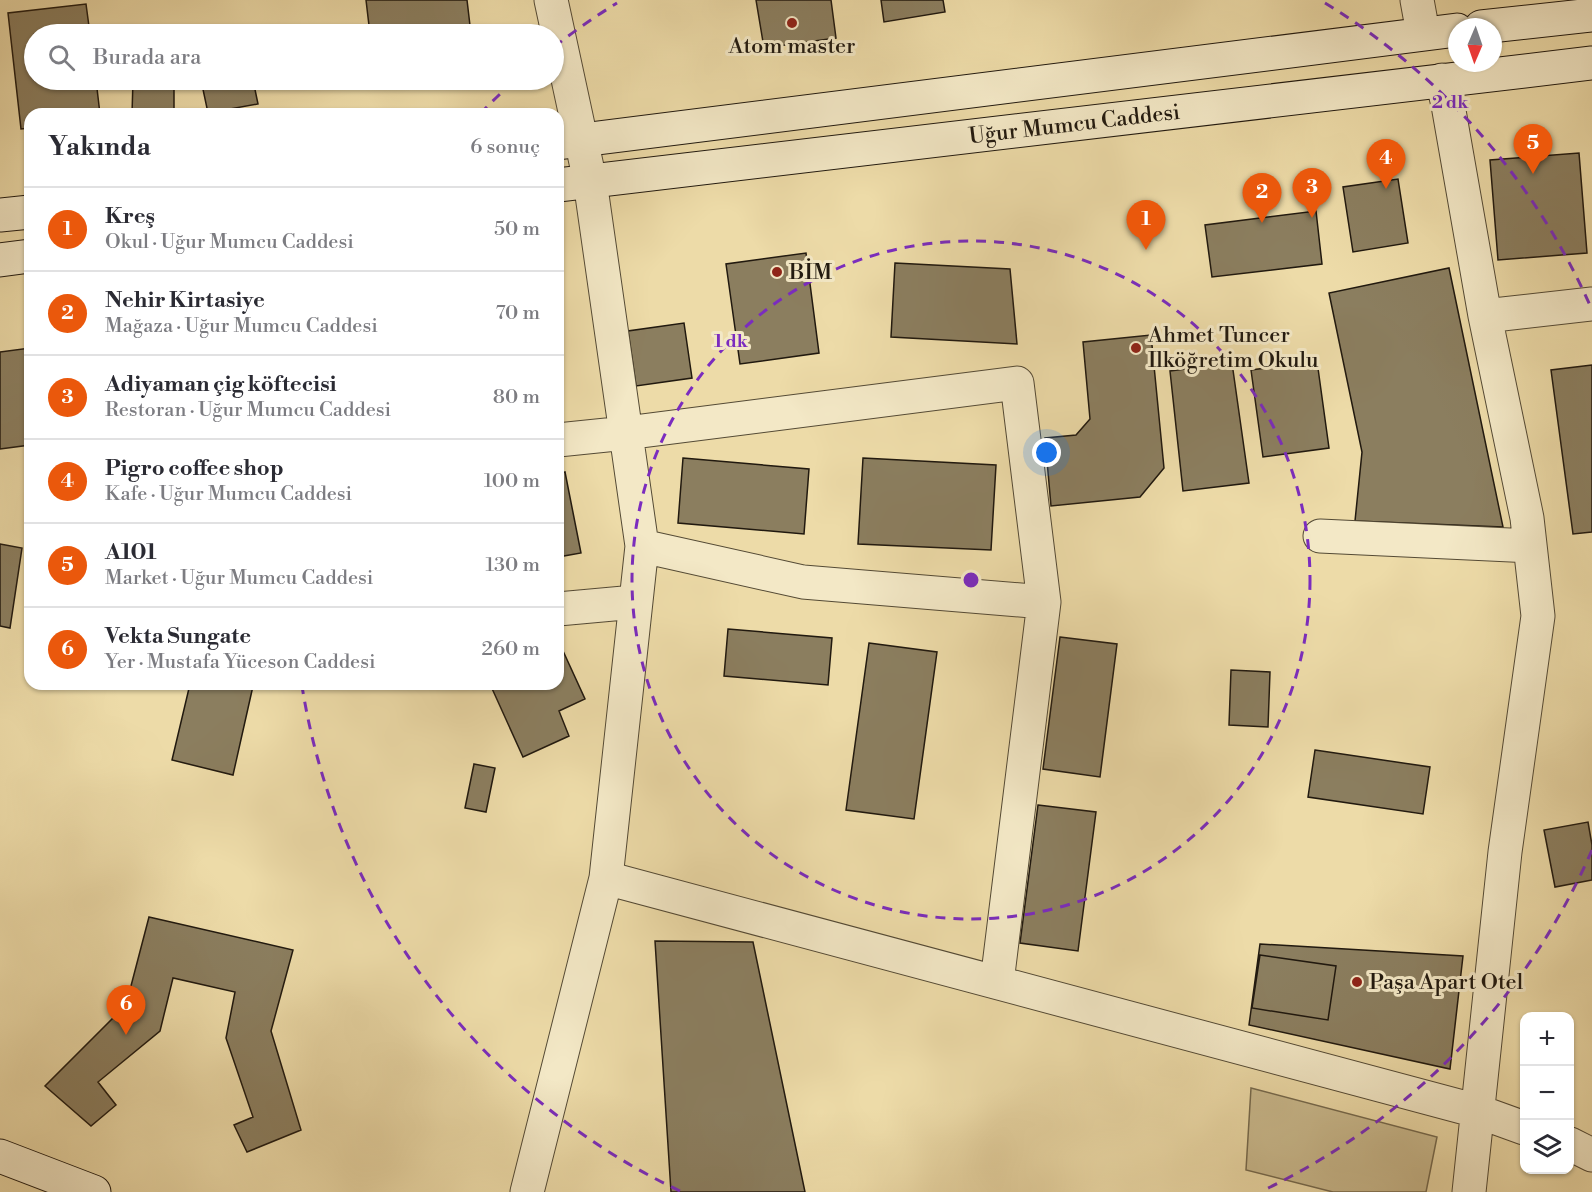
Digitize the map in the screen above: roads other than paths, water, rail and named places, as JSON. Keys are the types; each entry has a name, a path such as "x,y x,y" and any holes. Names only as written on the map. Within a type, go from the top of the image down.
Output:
{"street":[{"path":"551,0 554,24"},
{"path":"1417,0 1423,33"},
{"path":"1502,25 1592,15"},
{"name":"Uğur Mumcu Caddesi","path":"570,141 1448,31"},
{"name":"Uğur Mumcu Caddesi","path":"564,184 1592,63"},
{"path":"1442,80 1485,316 1527,518 1538,616 1505,852 1469,1192"},
{"path":"526,1192 606,878 642,546 590,181 570,141 563,90"},
{"path":"0,215 24,213"},
{"path":"0,260 24,257"},
{"path":"1485,316 1592,303"},
{"path":"564,439 1017,383 1044,602 997,982"},
{"path":"1320,536 1530,546"},
{"path":"642,546 803,582 1044,602"},
{"path":"564,608 635,602"},
{"path":"606,878 1477,1111 1520,1127"},
{"path":"1574,1146 1592,1155"},
{"path":"0,1156 94,1192"}],"place":[{"name":"Atom master","path":"792,23"},
{"name":"A101","path":"1533,174"},
{"name":"Pigro coffee shop","path":"1386,189"},
{"name":"Adiyaman çig köftecisi","path":"1312,218"},
{"name":"Nehir Kirtasiye","path":"1262,223"},
{"name":"Kreş","path":"1146,250"},
{"name":"BİM","path":"777,272"},
{"name":"Ahmet Tuncer Ilköğretim Okulu","path":"1136,348"},
{"name":"Paşa Apart Otel","path":"1357,982"},
{"name":"Vekta Sungate","path":"126,1035"}]}
